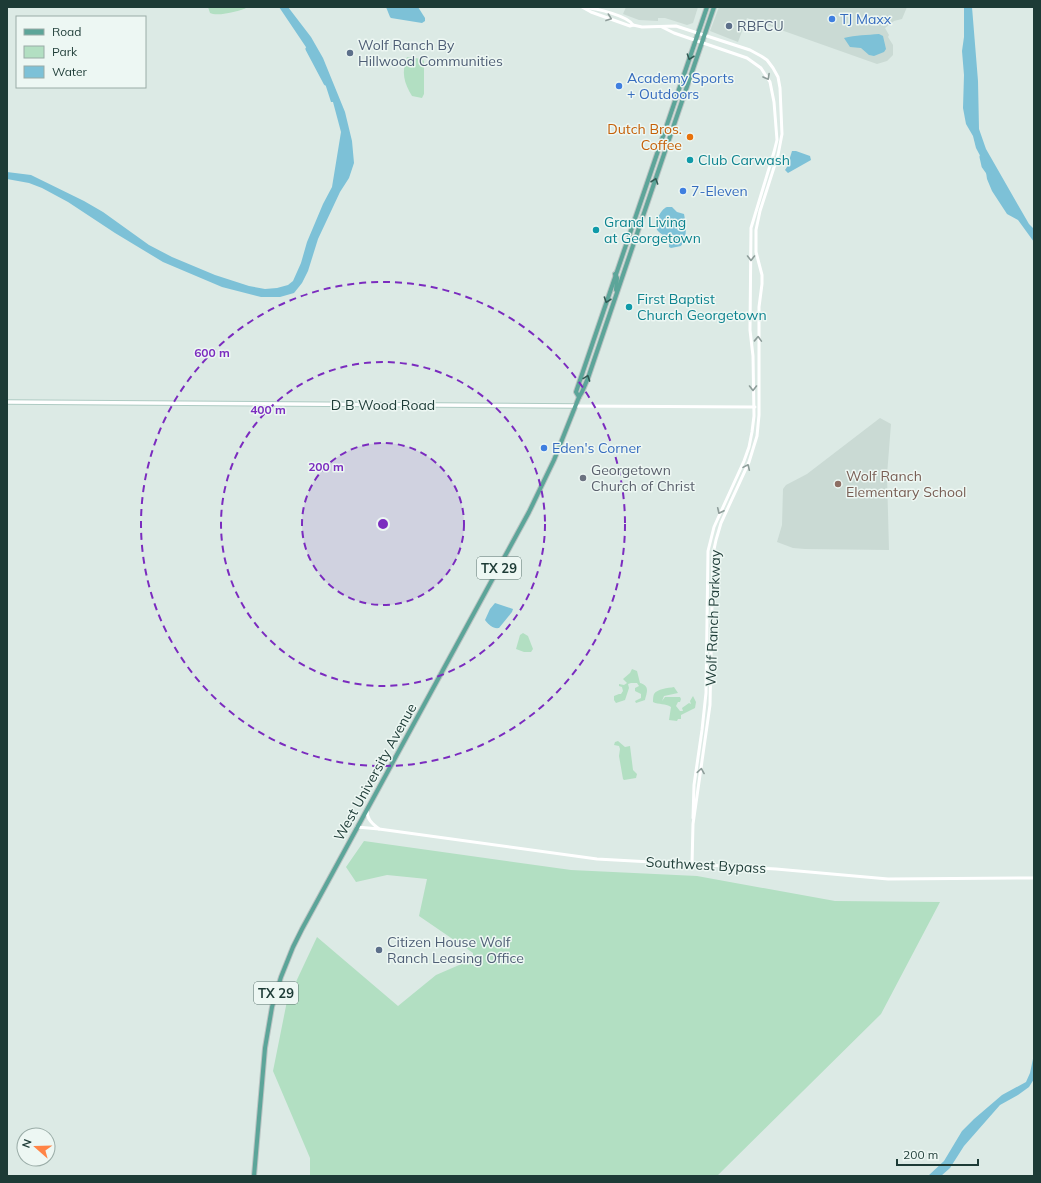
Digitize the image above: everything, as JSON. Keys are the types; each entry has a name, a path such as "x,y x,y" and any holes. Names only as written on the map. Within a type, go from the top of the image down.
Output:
{"main road":[{"name":"West University Avenue","path":"578,397 576,392 707,7"},
{"name":"West University Avenue","path":"254,1176 265,1048 272,1007 293,947 367,808 538,496 554,460 578,397 582,392 588,378 714,7"},
{"path":"628,258 627,251 629,237"},
{"path":"615,297 616,274"},
{"name":"D B Wood Road","path":"7,402 575,406"}],"street":[{"name":"Wolf Ranch Parkway","path":"583,7 590,12 630,26 676,26 740,47 761,56 770,64 776,72 780,86 782,121 781,138 778,155 756,228 755,247 762,281 759,307 758,432 752,454 721,523 714,549 710,704 693,824"},
{"name":"Wolf Ranch Parkway","path":"660,26 756,63 769,79 772,90 777,136 775,149 751,231 750,330 753,356 753,427 749,447 742,467 715,523 708,551 706,689 693,792 692,865"},
{"path":"737,55 740,47"},
{"path":"776,121 782,121"},
{"path":"756,210 760,211"},
{"name":"D B Wood Road","path":"575,406 758,407"},
{"path":"367,808 367,818 379,829"},
{"name":"Southwest Bypass","path":"357,827 597,859 804,872 888,879 1034,878"}],"shaded area":[{"path":"626,7 698,7 693,23 687,25 665,18 658,18 658,21 639,20 623,14"},
{"path":"719,7 907,7 902,19 894,21 885,28 893,45 893,55 887,61 877,64 747,18 738,42 710,31"},
{"name":"Wolf Ranch Elementary School","path":"880,418 891,424 887,475 889,550 805,549 793,548 777,542 782,525 783,489 786,485 807,474"}],"green space":[{"path":"208,7 248,7 235,12 213,14 210,13"},
{"path":"407,57 422,59 424,61 424,94 422,98 412,96 407,87 404,77 404,68"},
{"path":"523,633 528,636 533,649 531,652 524,652 516,649 520,635"},
{"path":"632,669 637,671 640,683 647,688 645,700 636,703 635,701 641,698 641,694 635,691 635,688 639,686 637,683 631,683 628,684 629,688 625,700 616,703 614,696 621,694 623,691 619,684 624,685 627,683 623,679"},
{"path":"674,687 678,693 664,696 662,701 665,697 680,697 680,702 678,702 676,706 680,711 683,711 682,708 689,703 691,704 690,701 693,696 696,702 695,708 681,715 681,719 678,719 677,721 669,720 671,707 653,702 655,692"},
{"path":"618,741 625,747 630,746 633,770 637,774 636,778 623,779 619,756 620,749 619,746 614,745 615,742"},
{"path":"364,841 571,870 697,876 835,901 940,902 881,1014 717,1176 310,1176 310,1158 273,1071 287,1001 317,937 398,1006 436,975 473,959 473,953 419,916 427,879 387,875 356,882 346,867"}],"water":[{"path":"279,7 288,7 311,37 323,58 345,112 352,141 354,163 349,178 340,192 318,239 308,271 302,283 294,293 280,297 261,297 222,287 163,262 68,202 42,188 29,183 7,179 7,172 31,175 103,212 149,245 172,257 215,275 249,286 265,289 288,285 293,281 301,263 307,242 332,187 341,132 333,102 331,102 322,74 314,59"},
{"path":"386,7 418,7 425,18 425,21 422,23 391,18"},
{"path":"964,7 972,7 978,81 979,129 986,149 1029,224 1034,229 1034,242 1018,220 1007,214 992,191 987,179 985,165 976,148 973,136 966,124 963,108 964,75 962,51 964,37"},
{"path":"879,34 883,36 886,49 884,52 874,56 869,55 861,48 850,47 844,38 857,36"},
{"path":"792,151 810,156 811,160 788,173 785,170"},
{"path":"672,207 677,212 684,214 686,234 681,246 669,247 669,238 660,233 657,229 656,225 660,214 664,208"},
{"path":"495,603 513,609 499,628 491,626 485,620 490,609"},
{"path":"1034,1054 1034,1079 1029,1087 1000,1105 964,1146 950,1168 941,1176 928,1176 944,1161 962,1131 974,1119 1002,1095 1026,1082 1030,1073"}],"waterway":[{"path":"308,49 326,83"},
{"path":"982,157 984,166 989,173"}],"place":[{"name":"TJ Maxx","path":"832,19"},
{"name":"RBFCU","path":"729,26"},
{"name":"Wolf Ranch By Hillwood Communities","path":"350,53"},
{"name":"Academy Sports + Outdoors","path":"619,86"},
{"name":"Dutch Bros. Coffee","path":"690,137"},
{"name":"Club Carwash","path":"690,160"},
{"name":"7-Eleven","path":"683,191"},
{"name":"Grand Living at Georgetown","path":"596,230"},
{"name":"First Baptist Church Georgetown","path":"629,307"},
{"name":"Eden's Corner","path":"544,448"},
{"name":"Georgetown Church of Christ","path":"583,478"},
{"name":"Wolf Ranch Elementary School","path":"838,484"},
{"name":"Citizen House Wolf Ranch Leasing Office","path":"379,950"}]}
